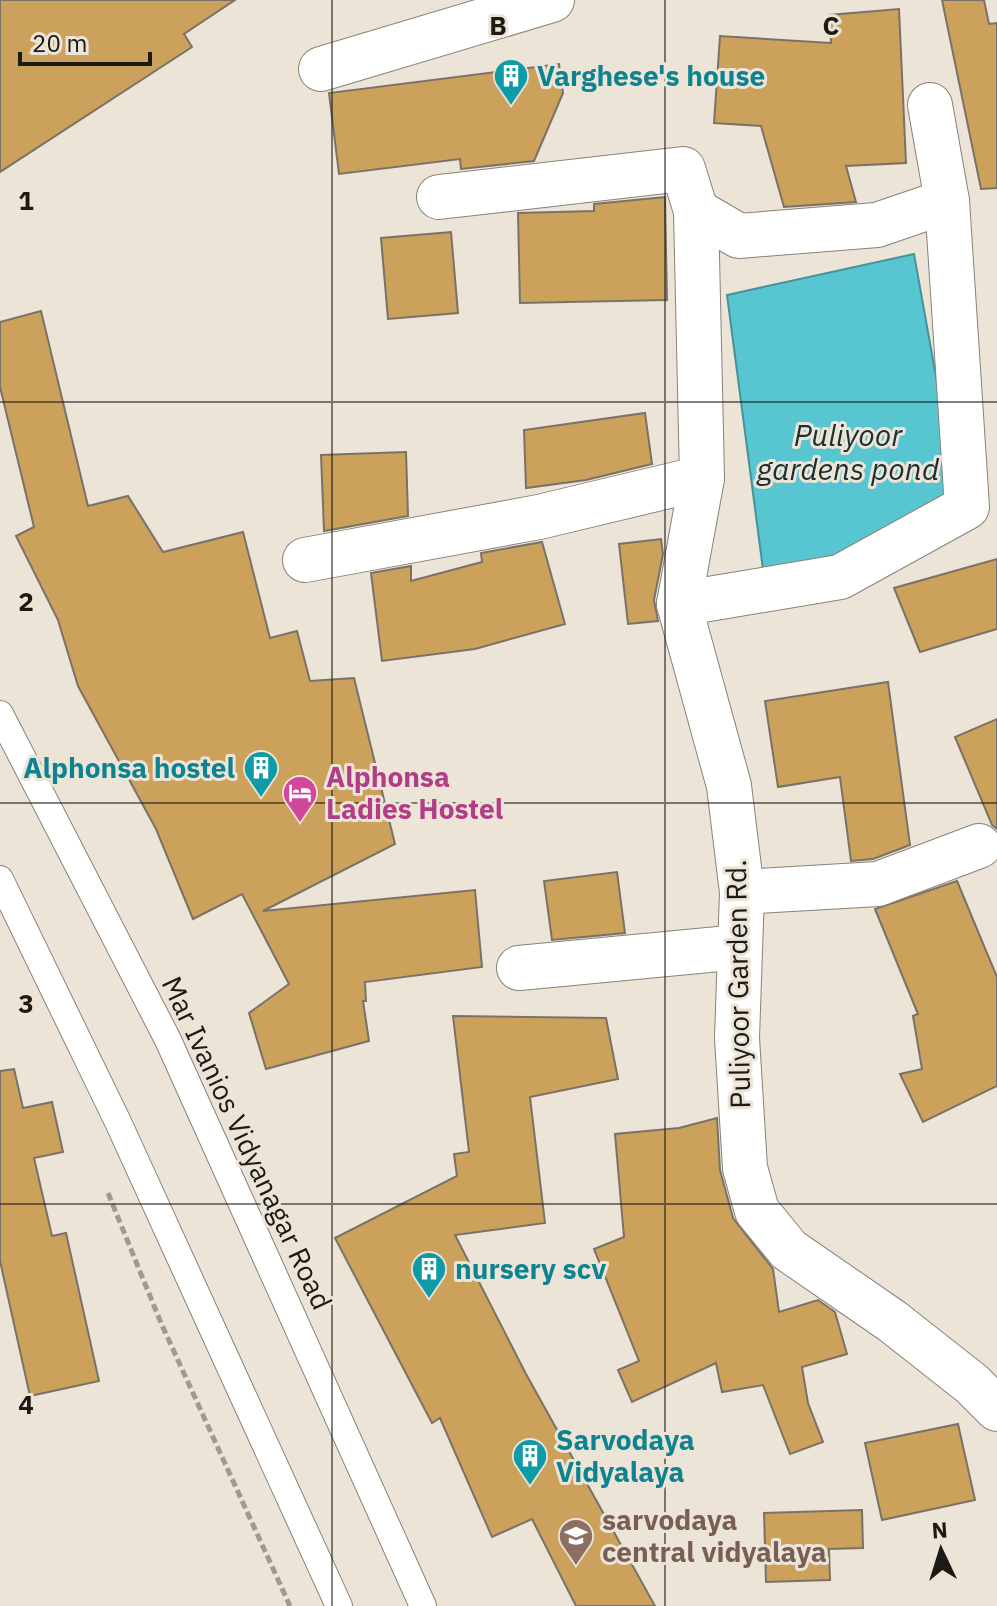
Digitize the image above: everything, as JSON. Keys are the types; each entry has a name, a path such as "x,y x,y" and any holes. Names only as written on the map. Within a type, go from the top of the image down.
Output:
{"street":[{"path":"321,69 552,0"},
{"path":"679,604 840,577 967,507 947,201 930,105"},
{"name":"Puliyoor Garden Rd.","path":"439,197 683,169 696,211 702,478 679,604 729,786 742,892 737,1038 745,1168 757,1211 789,1250 892,1321 972,1384 997,1409"},
{"path":"696,211 739,236 877,225 947,201"},
{"path":"305,560 539,517 702,478"},
{"path":"742,892 878,884 979,846"},
{"path":"519,968 740,947"}],"lane":[{"name":"Mar Ivanios Vidyanagar Road","path":"0,714 168,1040 423,1606"},
{"path":"0,879 118,1122 339,1606"}],"path":[{"path":"107,1190 161,1323 290,1606"}],"water":[{"name":"Puliyoor gardens pond","path":"914,254 964,533 764,577 727,295"}],"building":[{"path":"0,0 235,0 184,34 192,47 0,172"},
{"path":"942,0 984,0 989,24 997,23 997,188 981,189"},
{"path":"899,9 906,163 846,166 856,202 784,207 761,126 714,123 720,36 831,43 829,15"},
{"path":"559,64 563,93 534,161 461,169 460,159 339,174 329,93"},
{"path":"665,197 667,300 520,303 518,213 594,211 594,204"},
{"path":"451,232 458,313 388,319 381,238"},
{"name":"Alphonsa hostel","path":"41,311 88,506 128,496 163,552 243,532 270,638 297,631 310,681 354,678 395,844 263,911 475,890 482,967 365,982 366,1001 363,1001 369,1041 266,1069 249,1013 289,984 242,894 193,919 156,829 78,686 58,620 16,536 34,527 0,387 0,322"},
{"path":"645,413 652,464 586,480 526,488 524,430"},
{"path":"406,452 408,516 324,531 321,455"},
{"path":"661,539 663,554 654,600 658,621 628,624 619,544"},
{"path":"542,542 565,624 475,649 382,661 371,573 411,566 411,581 482,562 481,553"},
{"path":"997,559 997,629 920,652 894,588"},
{"path":"888,682 910,845 873,859 851,861 840,777 778,787 765,701"},
{"path":"997,719 997,829 992,825 955,737"},
{"path":"617,872 625,933 552,940 544,881"},
{"path":"957,881 997,977 997,1086 923,1122 900,1074 922,1069 913,1016 918,1014 875,909"},
{"path":"453,1016 606,1018 618,1079 530,1097 545,1223 455,1235 526,1374 655,1606 576,1606 532,1519 492,1537 440,1418 432,1423 335,1238 457,1176 454,1154 469,1152"},
{"path":"14,1069 23,1108 52,1102 63,1152 34,1158 52,1236 66,1233 99,1381 30,1396 0,1261 0,1071"},
{"path":"717,1118 720,1170 733,1218 773,1269 779,1312 818,1300 835,1312 847,1354 802,1367 808,1403 823,1442 790,1454 763,1385 722,1392 716,1363 632,1402 618,1370 639,1361 594,1249 624,1237 615,1134 679,1128"},
{"path":"958,1424 975,1500 882,1520 865,1443"},
{"path":"862,1510 863,1548 829,1549 830,1580 766,1582 764,1513"}],"place":[{"name":"Varghese's house","path":"511,107"},
{"name":"Alphonsa hostel","path":"261,799"},
{"name":"Alphonsa Ladies Hostel","path":"300,824"},
{"name":"nursery scv","path":"429,1300"},
{"name":"Sarvodaya Vidyalaya","path":"530,1487"},
{"name":"sarvodaya central vidyalaya","path":"576,1567"}]}
